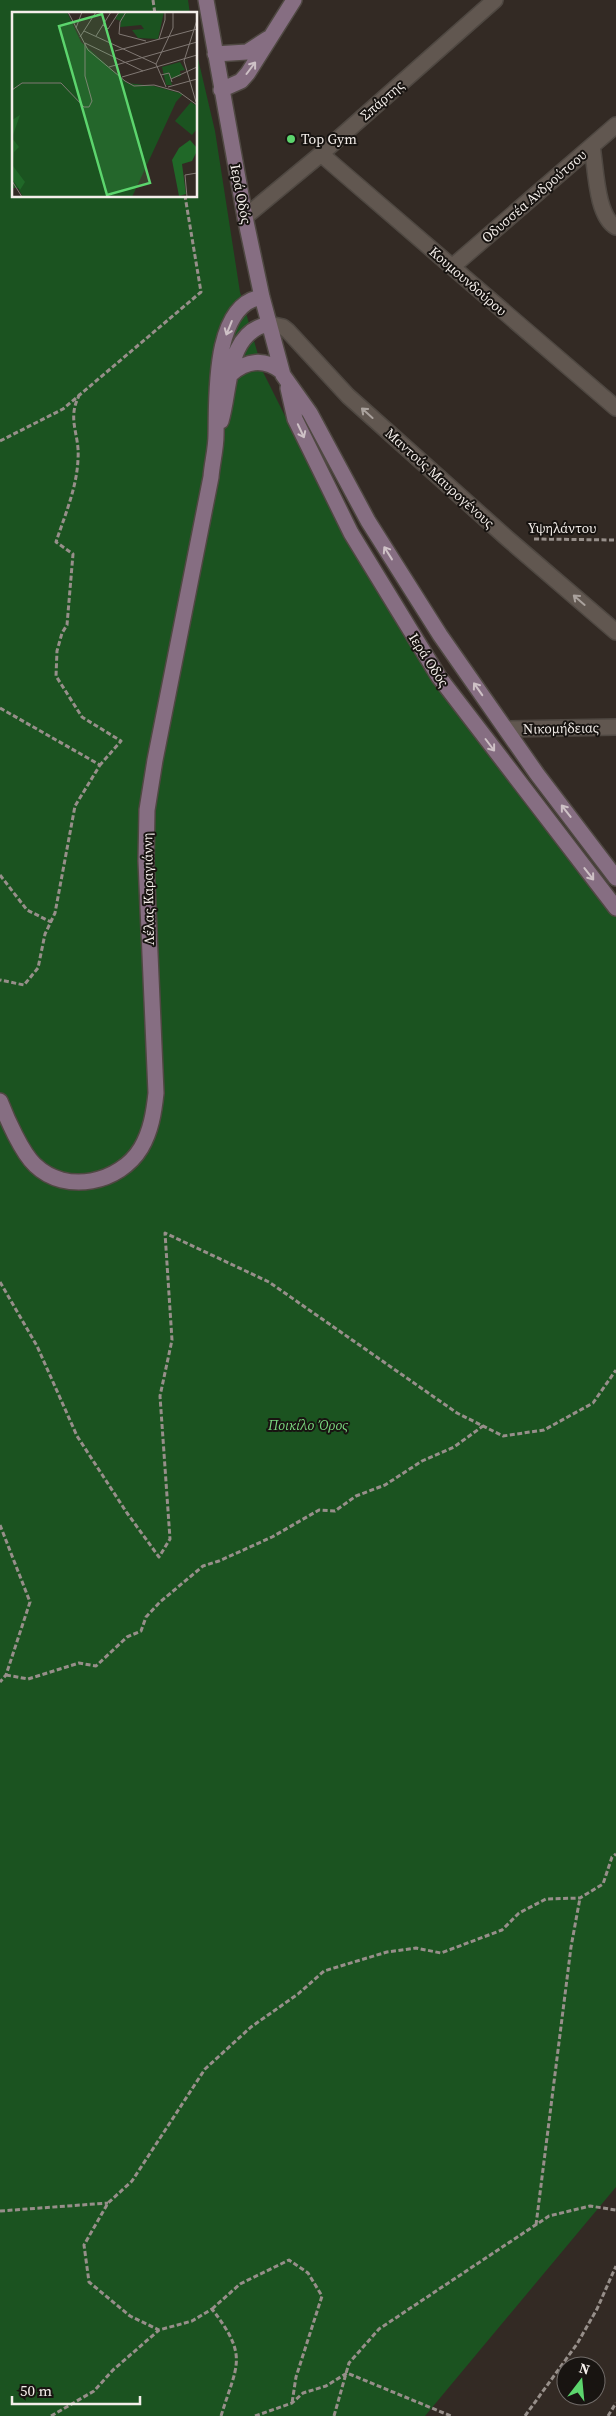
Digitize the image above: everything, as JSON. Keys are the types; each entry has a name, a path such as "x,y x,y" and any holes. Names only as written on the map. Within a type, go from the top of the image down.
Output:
{"main road":[{"name":"Ιερά Οδός","path":"206,0 245,217 262,297 295,419 351,532 439,677 616,908"},
{"path":"221,90 241,81 255,63 294,0"},
{"path":"215,54 247,52 270,36"},
{"name":"Λέλας Καραγιάννη","path":"0,1102 8,1122 34,1164 47,1175 64,1180 84,1182 119,1172 141,1149 149,1130 156,1093 146,861 147,810 154,760 211,477 216,437 216,387 227,334 236,313 245,303 253,298 262,297"},
{"name":"Λέλας Καραγιάννη","path":"216,437 225,409 237,348 253,329 269,324"},
{"path":"231,374 245,364 253,362 268,364 284,378"},
{"name":"Ιερά Οδός","path":"284,378 310,413 368,521 440,635 506,729 616,878"}],"street":[{"name":"Σπάρτης","path":"245,217 321,154 495,0"},
{"name":"Οδυσσέα Ανδρούτσου","path":"452,267 616,125"},
{"path":"592,146 602,212 608,223 616,227"},
{"name":"Κουμουνδούρου","path":"321,154 616,408"},
{"name":"Μαντούς Μαυρογένους","path":"269,324 283,327 288,331 348,396 508,539 616,632"},
{"name":"Νικομήδειας","path":"506,729 616,727"}],"path":[{"path":"0,441 63,409 201,292 185,198"},
{"path":"0,980 24,985 38,968 45,934 55,914 76,806 100,766 121,741 82,717 56,676 57,651 62,633 67,625 73,554 56,542 74,486 79,457 74,430 74,406 80,394"},
{"name":"Υψηλάντου","path":"508,539 616,540"},
{"path":"0,708 100,766"},
{"path":"0,875 27,910 51,922"},
{"path":"0,1282 37,1346 77,1436 127,1513 159,1557 170,1539 160,1396 172,1340 165,1233 269,1282 457,1413 503,1436 544,1430 593,1403 616,1370"},
{"path":"6,1675 28,1679 79,1663 96,1666 127,1637 141,1631 146,1617 160,1602 202,1566 219,1561 272,1537 319,1510 336,1511 356,1496 385,1485 422,1461 454,1447 482,1426"},
{"path":"0,1525 30,1602 6,1675 0,1682"},
{"path":"159,2330 130,2316 89,2282 84,2245 108,2203 132,2181 205,2070 252,2027 298,1994 324,1972 387,1952 416,1948 442,1953 502,1930 519,1913 546,1899 580,1898 603,1884 612,1857 616,1854"},
{"path":"536,2225 571,1947 580,1898"},
{"path":"0,2211 108,2203"},
{"path":"334,2416 349,2363 379,2329 549,2216 590,2206 616,2210"},
{"path":"51,2416 94,2391 113,2370 159,2330 192,2321 212,2309 240,2284 289,2260 308,2273 322,2296 296,2377 292,2403"},
{"path":"525,2416 577,2344 597,2308 616,2266"},
{"path":"212,2309 226,2327 236,2347 237,2368 220,2416"},
{"path":"254,2416 292,2403 303,2393 326,2386 347,2373"},
{"path":"347,2373 452,2416"},
{"path":"608,2416 616,2403"}],"green space":[{"name":"Ποικίλο Όρος","path":"0,0 188,0 190,12 12,12 12,198 198,198 198,59 215,131 240,292 263,372 326,498 517,790 616,917 616,2187 425,2416 0,2416"}],"place":[{"name":"Top Gym","path":"291,139"}]}
